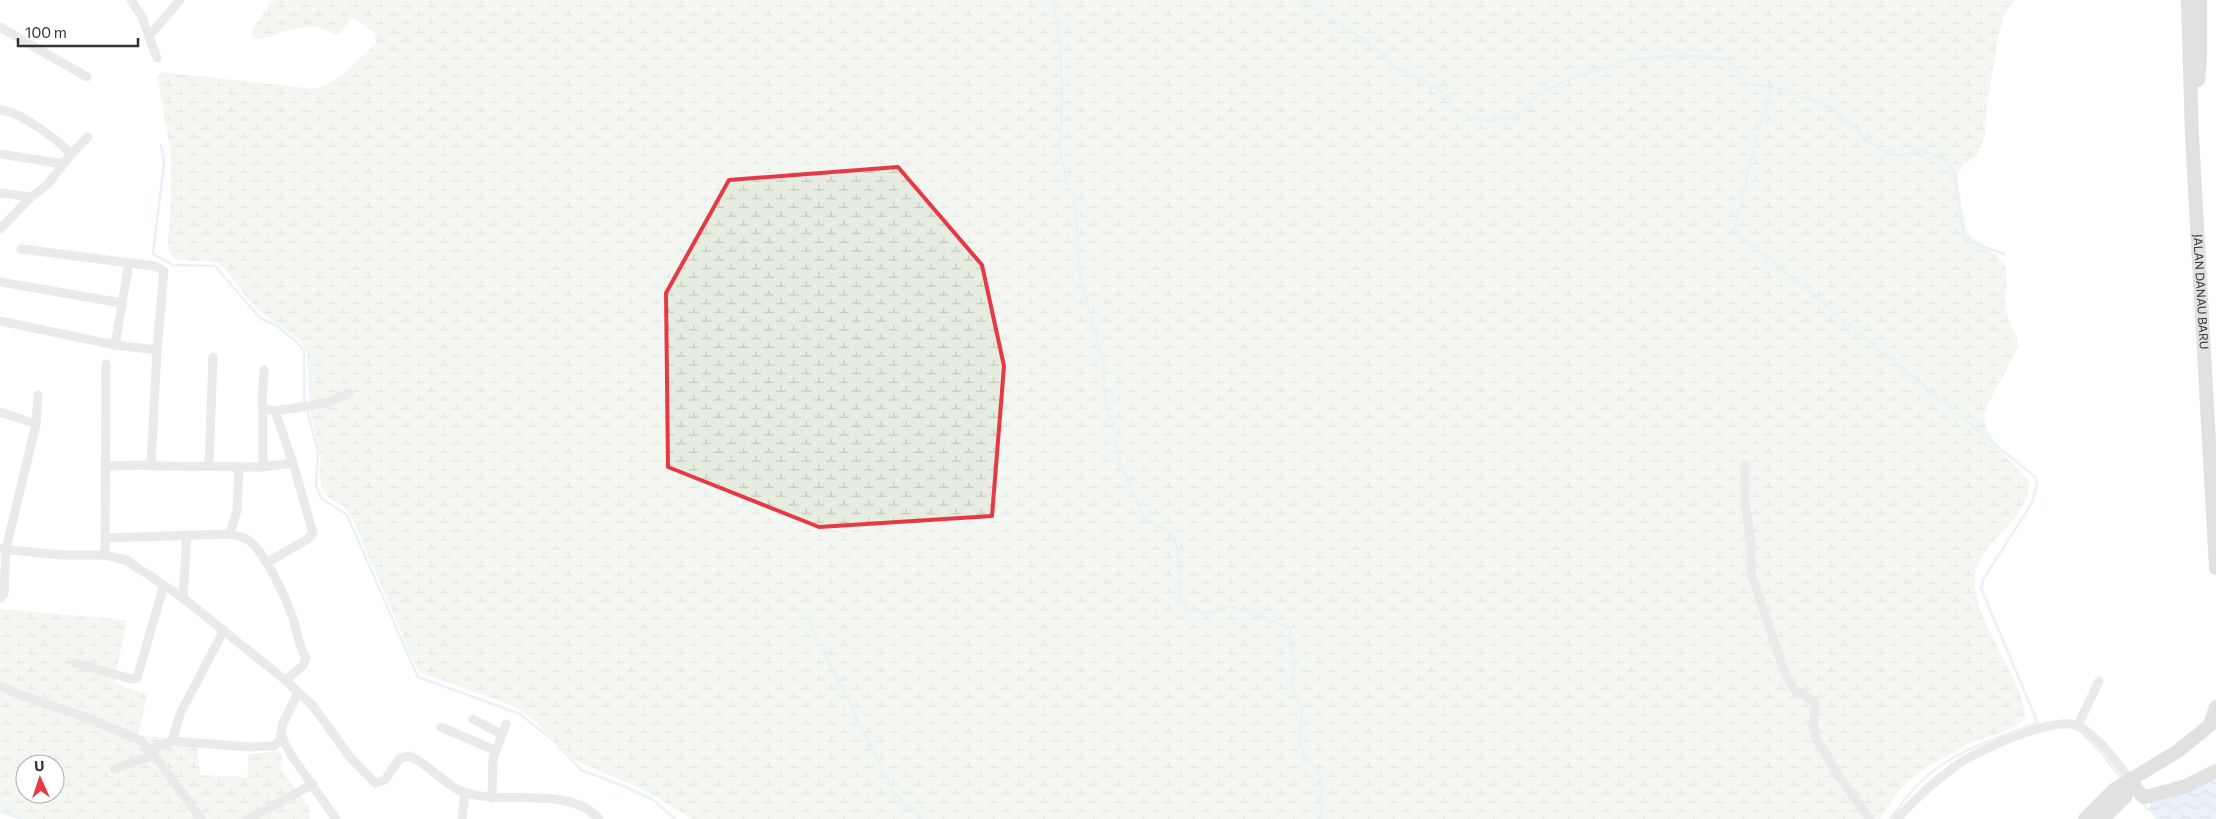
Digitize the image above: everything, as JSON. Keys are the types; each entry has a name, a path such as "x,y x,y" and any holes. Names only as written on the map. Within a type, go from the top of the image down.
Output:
{"street":[{"path":"131,0 150,35 157,58"},
{"path":"150,35 180,0"},
{"name":"JALAN DANAU BARU","path":"2188,0 2192,136 2216,568"},
{"name":"JALAN DANAU BARU","path":"2192,136 2200,61 2200,0"},
{"path":"0,26 88,77"},
{"path":"0,110 18,115 63,145 71,154"},
{"path":"0,229 30,197 48,184 71,154 88,138"},
{"path":"0,154 63,164"},
{"path":"0,193 30,197"},
{"path":"21,249 154,266 164,271 157,350 151,466"},
{"path":"115,345 128,263"},
{"path":"0,282 122,303"},
{"path":"0,321 115,345 157,350"},
{"path":"208,466 213,357"},
{"path":"105,555 106,364"},
{"path":"263,467 263,408 261,399 264,370"},
{"path":"263,408 275,411 326,403 349,393"},
{"path":"0,598 4,594 3,549 36,424 38,395"},
{"path":"266,563 313,535 293,463 275,411"},
{"path":"0,412 36,424"},
{"path":"106,466 263,467 293,463"},
{"path":"1744,465 1745,498 1751,545 1751,573 1787,678 1795,690 1813,700 1815,707 1813,728 1816,738 1842,781 1870,819"},
{"path":"230,534 237,510 239,466"},
{"path":"105,538 230,534 241,536 252,543 266,563 293,619 298,642 306,660 303,666 285,680"},
{"path":"183,598 188,535"},
{"path":"3,549 62,556 105,555 126,560 183,598 285,680 313,706 349,756 372,781 379,783 386,780 398,760 406,756 414,758 465,793 492,798 549,798 566,800 584,808 599,819"},
{"path":"75,663 132,679 137,678 164,585"},
{"path":"172,740 180,714 224,630"},
{"path":"2078,725 2099,681"},
{"path":"0,686 140,740 201,819"},
{"path":"114,769 151,753 172,740 266,748 278,744 283,723 298,693"},
{"path":"2085,819 2126,785 2178,751 2210,725 2216,708"},
{"path":"473,719 501,734"},
{"path":"1897,819 1910,804 1960,763 2040,727 2059,723 2078,725 2103,746 2126,785 2141,795 2149,796 2186,786 2216,771"},
{"path":"492,798 494,750 506,724"},
{"path":"441,727 494,750"},
{"path":"281,735 291,755 336,819"},
{"path":"248,819 313,784"},
{"path":"2102,819 2125,797 2126,785"},
{"path":"462,819 465,793"}],"highlighted area":[{"path":"898,167 982,265 1004,366 992,516 819,527 668,467 666,293 729,180"}],"green space":[{"path":"275,0 2016,0 2006,10 1998,38 1987,105 1985,135 1976,157 1963,165 1957,176 1965,225 1970,235 2003,261 2007,271 2005,303 2010,325 2017,336 2018,347 1987,406 1984,417 1988,432 2003,454 2029,481 2027,495 2014,519 1986,551 1979,563 1975,575 1975,590 1987,625 2015,682 2026,717 2007,731 1967,744 1916,775 1894,797 1880,819 692,819 642,789 575,760 533,719 516,707 420,672 413,660 351,515 343,506 329,498 321,485 319,472 321,458 310,411 307,353 301,341 260,311 244,295 226,269 216,262 178,260 171,255 168,247 171,154 158,76 162,72 314,89 331,82 376,43 375,33 355,19 351,19 340,33 336,35 317,27 303,27 260,39 251,36 251,32 270,3"},
{"path":"0,609 127,620 114,683 147,695 138,736 197,739 200,775 248,777 248,754 281,751 282,771 309,806 310,819 25,819 0,812"}],"water":[{"path":"2216,771 2216,819 2156,819 2149,810 2152,795"}],"waterway":[{"path":"1052,0 1060,37 1062,98 1060,151 1067,185 1074,193 1081,281 1103,360 1105,401 1113,425 1120,463 1144,518 1166,530 1175,540 1180,563 1180,604 1193,611 1206,613 1229,606 1290,628 1291,648 1295,658 1292,685 1295,697 1302,710 1299,743 1305,758 1315,765 1321,777 1321,819"},
{"path":"1302,0 1374,46 1396,68 1432,85 1449,97 1454,107 1474,119 1492,121 1510,118 1522,111 1538,95 1568,79 1635,59 1669,56 1703,56 1726,59 1749,84 1786,89 1803,99 1814,100 1836,111 1865,139 1885,153 1889,150 1897,156 1922,150 1943,159 1954,172 1964,239 2004,254"},
{"path":"1771,88 1765,113 1762,116 1734,230 2035,477 2037,484 2032,503 1984,578 1981,588 2039,726"},
{"path":"161,145 164,163 153,254 173,265 215,266 260,318 277,326 297,342 304,351 304,398 318,452 316,485 321,498 347,515 418,677 520,714 555,742 581,770 652,799 675,819"},
{"path":"806,616 894,792 923,819"},
{"path":"1890,819 1925,778 1954,757 2003,735 2037,723"},
{"path":"2080,731 2099,750 2122,780"},
{"path":"2140,801 2149,810"},
{"path":"0,811 21,819"}]}
